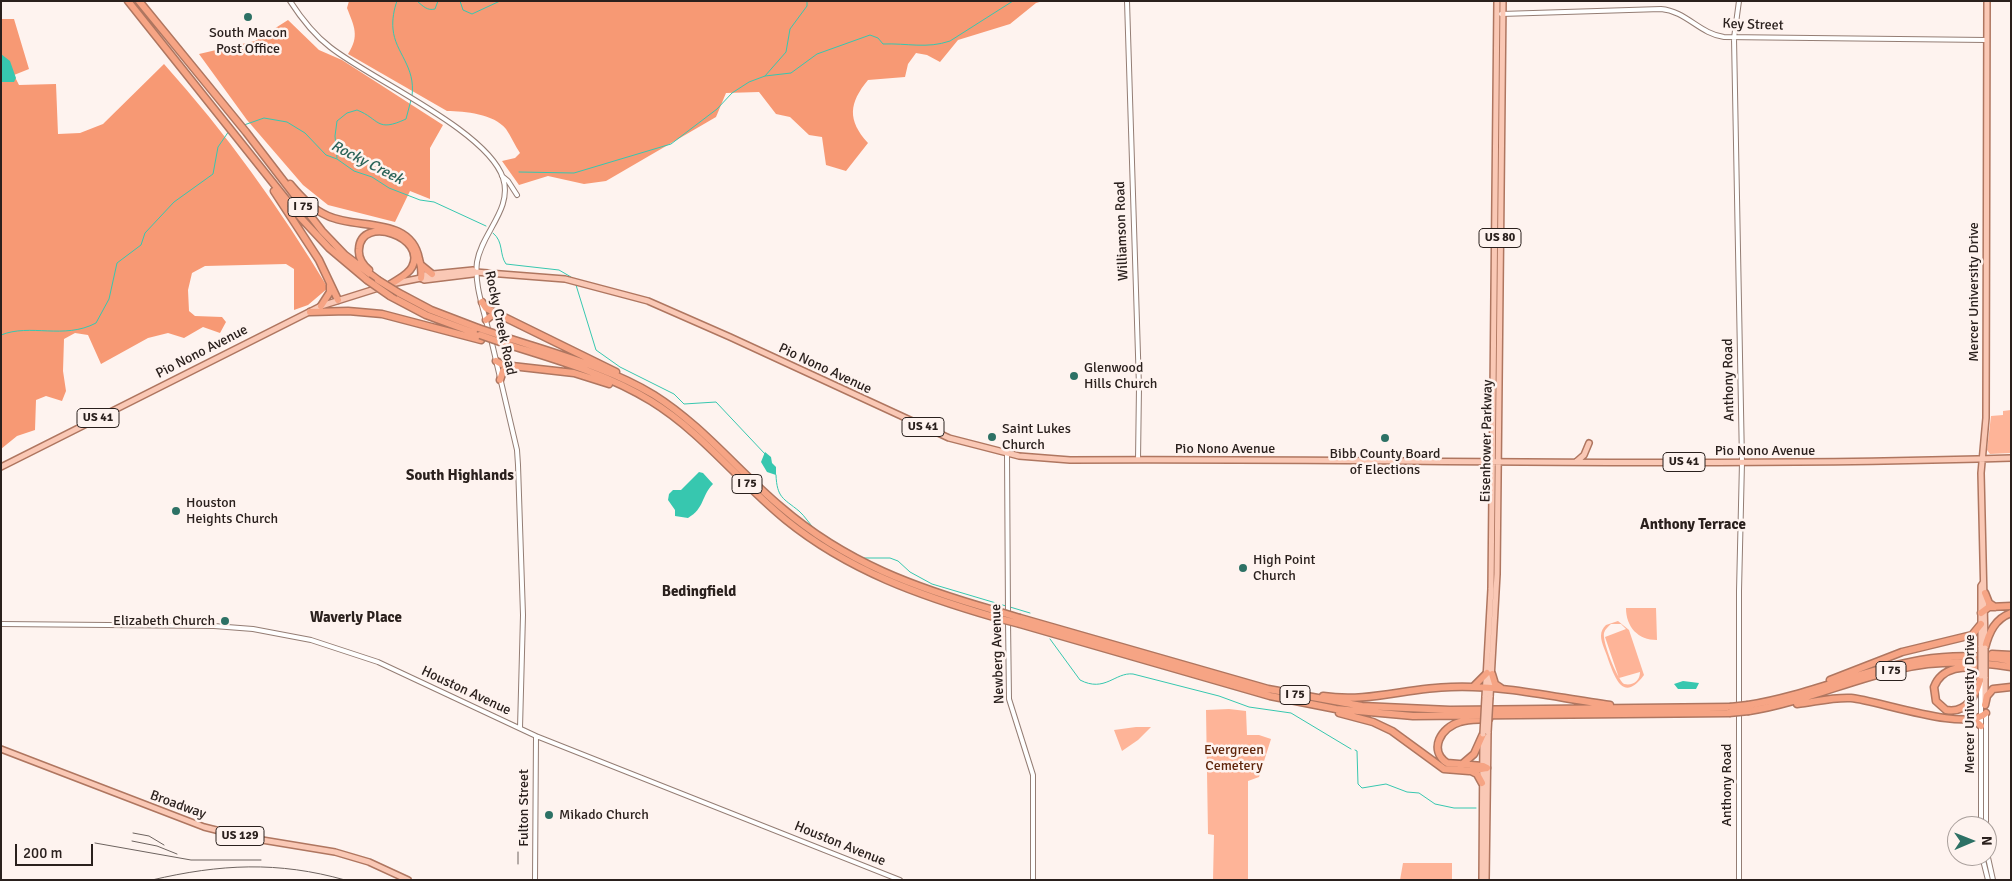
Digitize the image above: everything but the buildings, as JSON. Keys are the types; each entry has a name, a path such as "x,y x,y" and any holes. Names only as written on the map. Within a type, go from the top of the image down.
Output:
{"highway":[{"name":"I 75","path":"128,1 316,235 390,296 426,315 480,338 503,342 594,367 636,385 686,417 780,506 842,551 909,584 997,614"},
{"name":"I 75","path":"139,1 246,132 322,231 368,277 378,280 430,310 478,328 503,342 619,384 648,399 672,415 711,447 769,505 825,548 898,586 1240,688 1309,704 1385,714 1533,715 1730,710 1776,706 1885,673 1916,666 1965,662 2011,669"},
{"path":"260,152 313,208 336,220 387,227 400,232 413,243 420,264 421,278"},
{"path":"260,166 314,251 338,300"},
{"path":"378,280 363,263 359,246 363,239 371,233 391,233 409,246 414,261 408,272 391,284"},
{"path":"420,264 432,274"},
{"path":"321,306 330,292 330,283"},
{"path":"482,302 486,308 606,366 636,385"},
{"path":"310,312 348,311 382,314 480,338"},
{"path":"486,320 494,315 500,315"},
{"path":"496,361 512,366 561,370 591,378 622,390 672,415"},
{"path":"500,380 503,371 512,366"},
{"path":"1984,593 1995,607"},
{"path":"1983,611 1995,607 2011,606"},
{"path":"1983,647 1993,627 2001,618 2011,613"},
{"name":"I 75","path":"1020,621 1268,689 1339,703 1404,709 1634,708 1730,710"},
{"path":"1787,697 1902,652 1972,635 1981,624"},
{"path":"1936,657 1960,653 2011,654"},
{"name":"I 75","path":"1748,708 1888,666 1936,657 1975,657 2011,661"},
{"path":"1983,677 1973,698 1959,709 1946,710 1936,701 1933,692 1936,683 1952,669 1970,667 2011,669"},
{"path":"1473,687 1489,674 1495,684 1502,688"},
{"path":"1268,689 1358,699 1428,689 1488,687 1634,708"},
{"path":"1985,705 1987,696 1993,689 2011,687"},
{"path":"1776,706 1849,698 1866,700 1936,718 1971,717 1983,714"},
{"path":"1309,704 1379,724 1402,737 1440,767 1452,771 1469,771 1484,768"},
{"path":"1484,768 1447,764 1438,753 1439,739 1450,726 1463,721 1533,715"},
{"path":"1971,717 1981,726"},
{"path":"1460,766 1474,754 1486,733"},
{"path":"1469,771 1477,774 1482,783"}],"main road":[{"name":"Eisenhower Parkway","path":"1486,880 1484,768 1497,574 1500,14 1497,1"},
{"name":"Eisenhower Parkway","path":"1489,674 1500,14 1503,1"},
{"name":"Mercer University Drive","path":"1983,714 1985,705 1983,677 1982,459 1986,418 1987,1"},
{"name":"Pio Nono Avenue","path":"1,467 321,306 391,284 421,278 423,275 473,270 476,272 565,279 648,301 925,428 964,442 1008,454 1058,460 1492,462 1902,462 2011,458"},
{"name":"Pio Nono Avenue","path":"421,278 424,280 473,274 476,272"},
{"path":"1576,462 1584,455 1589,443"},
{"name":"Mercer University Drive","path":"1983,583 1981,586 1983,647"},
{"name":"Broadway","path":"1,749 199,825 244,837 336,852 369,862 408,880"},
{"name":"Eisenhower Parkway","path":"1482,880 1482,783 1484,768"}],"street":[{"path":"290,1 312,30 329,46 425,106 477,144 494,162 517,195"},
{"name":"Williamson Road","path":"1127,1 1139,387 1138,460"},
{"name":"Anthony Road","path":"1739,1 1734,38 1742,462 1739,591 1739,880"},
{"name":"Key Street","path":"1500,14 1661,9 1679,13 1712,34 1734,38 1986,40"},
{"name":"Rocky Creek Road","path":"502,176 505,194 503,205 483,243 476,272 518,465 523,615 520,728"},
{"name":"Newberg Avenue","path":"1008,454 1008,699 1033,775 1033,880"},
{"name":"Houston Avenue","path":"1,624 214,626 292,635 378,662 536,736 900,880"},
{"name":"Mercer University Drive","path":"1983,677 1986,816"},
{"name":"Mercer University Drive","path":"1981,816 1981,726 1983,714"},
{"name":"Fulton Street","path":"535,880 536,736"},
{"path":"1985,866 1990,879"},
{"path":"1988,866 1990,879"}],"green space":[{"path":"2011,410 2011,453 1990,454 1987,450 1991,416 2003,415 2003,411"},
{"path":"1626,608 1656,608 1657,640 1644,638 1634,631 1628,621"},
{"path":"1618,621 1629,630 1644,675 1631,687 1626,688 1614,675 1601,639 1603,628 1606,625","holes":["1611,624 1621,624 1626,629 1605,637 1618,676 1604,637 1605,630","1640,672 1637,680 1630,684 1624,684 1619,678"]},
{"name":"Evergreen Cemetery","path":"1229,709 1246,711 1247,735 1259,735 1271,739 1259,777 1248,781 1248,880 1213,880 1214,835 1208,834 1206,710"},
{"path":"1151,727 1138,740 1122,751 1114,730"},
{"path":"1403,863 1452,863 1452,880 1400,880"}],"shaded area":[{"path":"349,1 1043,1 1036,3 1010,24 958,40 940,62 927,55 916,53 908,64 905,77 868,80 857,96 853,112 856,127 868,143 846,171 826,165 822,137 809,135 790,117 776,114 759,92 726,93 716,117 606,181 584,184 548,176 519,185 502,161 515,158 520,153 501,124 479,114 447,111 348,54 352,48 355,36 354,26 347,8"},
{"path":"1,19 14,19 29,69 14,75 19,85 56,84 58,134 80,133 103,124 164,64 209,117 251,172 291,229 328,288 308,305 294,310 294,269 286,264 205,266 192,273 188,290 189,311 195,316 222,317 226,322 220,333 203,327 184,338 168,333 148,338 101,364 88,335 75,333 64,339 63,371 66,391 62,401 46,396 36,400 35,430 17,436 1,449"},
{"path":"288,20 319,50 342,60 443,125 430,148 430,199 410,191 395,222 328,205 303,185 247,120 199,54 255,41"},
{"path":"1,54 10,61 16,78 14,82 1,82"},
{"path":"765,452 771,457 772,463 776,467 776,475 767,472 761,462"},
{"path":"699,472 703,473 713,484 693,514 688,518 675,516 675,510 668,500 669,494 673,490 681,490"},
{"path":"1683,681 1699,683 1696,689 1678,689 1674,684"}],"waterway":[{"path":"397,1 393,29 397,45 411,76 412,96"},
{"path":"417,1 425,8 430,9 435,9 438,1"},
{"path":"460,1 463,10 472,14 500,1"},
{"name":"Rocky Creek","path":"765,76 786,52 790,29 807,6 807,1"},
{"name":"Rocky Creek","path":"519,172 574,173 671,144 717,109 732,93 749,82 765,76 791,73 817,54 870,35 878,38 883,44 933,45 950,41 1013,1"},
{"path":"337,158 335,136 337,121 347,113 357,110 383,125 389,125 406,119 411,100"},
{"name":"Rocky Creek","path":"244,125 264,118 287,122 305,133 326,155 337,159 354,171 372,177 389,188 420,200 434,202 486,226"},
{"name":"Rocky Creek","path":"1,335 24,330 72,330 96,323 109,299 117,263 141,245 145,233 174,202 213,174 218,147 229,131"},
{"path":"493,233 499,240 506,264 559,270 571,277"},
{"path":"576,285 596,350 620,367 674,394 684,404 716,402 765,454"},
{"path":"776,475 779,493 815,529"},
{"path":"827,537 838,544"},
{"path":"861,558 890,558 898,561 910,572 932,584 1006,606"},
{"path":"1010,607 1030,613"},
{"path":"1050,639 1080,680 1096,684 1127,674 1133,674 1219,696 1249,707 1291,713 1351,749"},
{"path":"1355,750 1357,751 1358,784 1362,788 1386,784 1407,792 1419,793 1435,804 1454,808 1476,808"}],"railway":[{"path":"133,833 149,836 164,845"},
{"path":"132,841 157,846 177,854"},
{"path":"95,843 191,860 261,860"},
{"path":"518,852 518,864"},
{"path":"152,880 201,871 249,867 296,870 345,880"}],"place":[{"name":"South Macon Post Office","path":"248,17"},
{"name":"Glenwood Hills Church","path":"1074,376"},
{"name":"Saint Lukes Church","path":"992,437"},
{"name":"Bibb County Board of Elections","path":"1385,438"},
{"name":"Houston Heights Church","path":"176,511"},
{"name":"High Point Church","path":"1243,568"},
{"name":"Elizabeth Church","path":"225,621"},
{"name":"Mikado Church","path":"549,815"}],"district":[{"name":"South Highlands","path":"460,476"},
{"name":"Anthony Terrace","path":"1693,525"},
{"name":"Bedingfield","path":"699,592"},
{"name":"Waverly Place","path":"356,618"}]}
